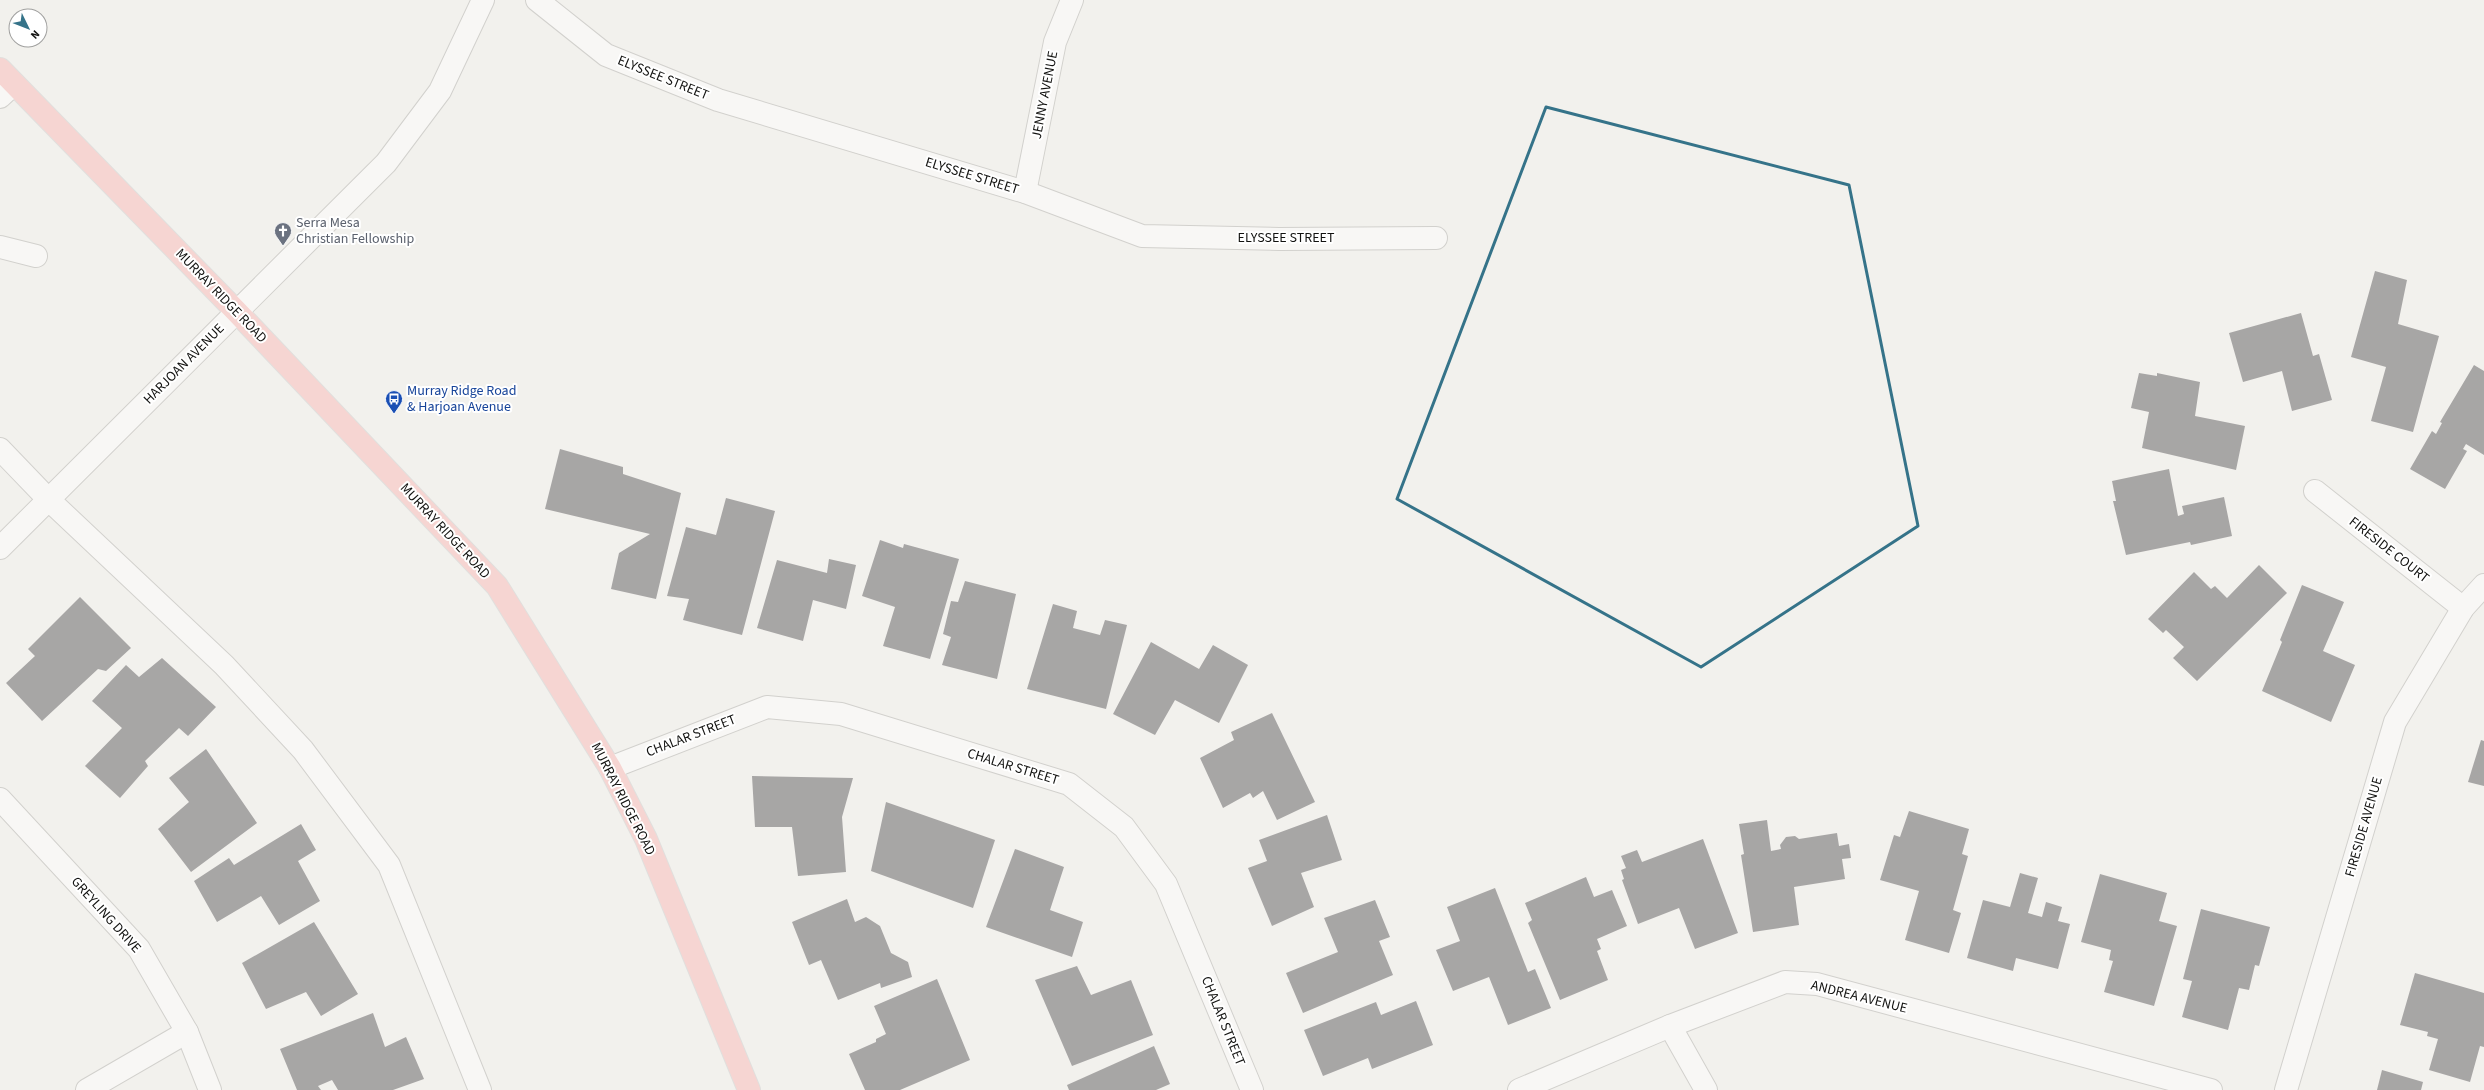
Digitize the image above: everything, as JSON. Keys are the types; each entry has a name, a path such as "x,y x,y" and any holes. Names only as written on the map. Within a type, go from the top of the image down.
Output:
{"main road":[{"name":"MURRAY RIDGE ROAD","path":"5,83 236,311 497,586 610,768 646,839 749,1090"}],"street":[{"name":"HARJOAN AVENUE","path":"0,548 48,499 192,359 236,311 386,163 440,91 483,0"},
{"name":"ELYSSEE STREET","path":"537,0 606,55 718,100 1025,192 1142,236 1279,239 1436,238"},
{"name":"JENNY AVENUE","path":"1025,192 1055,42 1072,0"},
{"path":"0,247 36,256"},
{"path":"0,449 48,499 224,665 292,738 388,865 480,1090"},
{"name":"FIRESIDE COURT","path":"2315,491 2463,608"},
{"name":"FIRESIDE AVENUE","path":"2286,1090 2395,722 2463,608 2484,585"},
{"name":"CHALAR STREET","path":"610,768 767,707 841,714 1069,784 1124,827 1166,884 1252,1090"},
{"name":"GREYLING DRIVE","path":"0,799 139,949 187,1032 210,1090"},
{"name":"ANDREA AVENUE","path":"1519,1090 1670,1026 1785,982 1817,984 2211,1090"},
{"path":"1670,1026 1706,1090"},
{"path":"87,1090 187,1032"}],"highlighted area":[{"path":"1546,107 1849,185 1918,526 1701,667 1397,499"}],"building":[{"path":"2375,271 2407,280 2398,324 2439,336 2413,432 2371,421 2386,367 2351,357"},
{"path":"2301,313 2313,356 2319,354 2332,400 2292,411 2282,371 2243,382 2229,333"},
{"path":"2474,365 2484,371 2484,455 2466,444 2463,449 2467,451 2445,489 2410,469 2432,431 2436,434 2442,423 2440,422"},
{"path":"2139,373 2157,376 2157,373 2200,382 2195,416 2245,426 2236,470 2142,448 2149,412 2131,408"},
{"path":"560,449 623,467 623,474 681,493 656,599 611,589 619,553 650,534 545,509"},
{"path":"2169,469 2178,516 2184,514 2182,506 2224,497 2232,536 2191,545 2190,542 2126,555 2113,501 2116,501 2112,481"},
{"path":"726,498 775,511 742,635 683,620 689,599 667,596 686,527 716,535"},
{"path":"880,540 903,548 904,544 959,559 930,659 883,646 895,607 862,596"},
{"path":"829,559 856,565 846,609 813,600 803,641 757,628 777,560 827,573"},
{"path":"2259,565 2287,593 2197,681 2173,658 2184,647 2166,630 2163,633 2148,619 2194,572 2211,589 2215,586 2227,598"},
{"path":"965,581 1016,594 997,679 942,665 951,637 943,634 951,601 958,602"},
{"path":"2302,585 2344,602 2323,651 2355,665 2331,722 2262,691 2282,642 2280,640"},
{"path":"80,597 131,648 106,671 98,669 42,721 6,683 35,656 28,649"},
{"path":"1053,604 1077,611 1073,628 1100,635 1105,620 1127,625 1106,709 1027,689"},
{"path":"1151,642 1199,669 1213,645 1248,665 1219,723 1175,700 1155,735 1113,714"},
{"path":"162,658 216,707 188,736 179,728 145,761 148,766 120,798 85,766 122,728 92,701 126,665 139,677"},
{"path":"1272,713 1315,802 1277,820 1263,791 1253,798 1250,793 1223,808 1200,758 1234,740 1231,732"},
{"path":"2481,740 2484,741 2484,786 2468,782"},
{"path":"206,749 257,823 191,872 158,829 189,802 169,778"},
{"path":"752,776 853,778 842,817 846,872 798,876 792,827 755,827"},
{"path":"886,802 995,840 973,908 871,871"},
{"path":"1909,811 1969,829 1962,854 1968,856 1953,910 1961,913 1949,953 1905,940 1919,891 1880,880 1894,835 1900,837"},
{"path":"1327,815 1342,860 1301,873 1314,907 1272,926 1248,868 1267,861 1259,840"},
{"path":"1767,820 1771,851 1781,849 1780,845 1786,837 1795,836 1799,839 1837,833 1839,846 1849,844 1851,858 1842,859 1845,879 1794,887 1799,925 1753,932 1741,855 1744,854 1739,824"},
{"path":"301,824 316,850 298,861 320,901 279,925 261,896 217,922 194,881 229,858 234,865"},
{"path":"1703,839 1738,933 1695,949 1679,908 1638,924 1622,880 1624,879 1621,870 1626,868 1621,856 1637,850 1642,862"},
{"path":"1015,849 1064,867 1050,910 1083,922 1072,957 986,927"},
{"path":"2020,873 2038,878 2028,913 2042,917 2046,902 2062,907 2058,921 2070,924 2058,969 2016,958 2013,971 1967,958 1983,900 2010,907"},
{"path":"2100,874 2167,893 2159,921 2177,926 2154,1006 2104,992 2113,961 2109,960 2111,950 2081,942"},
{"path":"1586,877 1594,897 1612,890 1627,926 1597,939 1601,949 1597,951 1608,980 1560,1000 1528,923 1532,920 1525,903"},
{"path":"1495,888 1528,972 1535,969 1551,1008 1508,1025 1489,977 1453,991 1436,950 1460,941 1447,907"},
{"path":"847,899 855,922 866,917 880,926 891,953 908,962 912,977 881,988 880,983 838,1000 821,960 809,965 792,922"},
{"path":"1375,900 1390,937 1379,941 1393,975 1303,1013 1286,973 1338,952 1324,918"},
{"path":"2201,909 2270,927 2259,966 2255,965 2249,990 2239,988 2228,1030 2182,1017 2192,981 2183,979"},
{"path":"314,922 358,994 321,1016 306,992 266,1009 242,963"},
{"path":"1077,966 1091,995 1131,980 1153,1035 1072,1066 1035,980"},
{"path":"2415,973 2484,993 2484,1047 2480,1046 2470,1082 2429,1070 2438,1039 2427,1036 2428,1032 2400,1025"},
{"path":"937,979 970,1060 900,1090 865,1090 849,1054 876,1042 876,1039 886,1034 874,1006"},
{"path":"1416,1001 1433,1045 1372,1069 1368,1058 1323,1076 1304,1030 1376,1002 1381,1015"},
{"path":"373,1013 385,1047 406,1037 424,1079 393,1090 338,1090 332,1080 318,1086 321,1090 297,1090 280,1049"},
{"path":"1154,1046 1170,1084 1156,1090 1069,1090 1067,1085"},
{"path":"2382,1070 2423,1082 2421,1090 2377,1090"}],"place":[{"name":"Serra Mesa Christian Fellowship","path":"283,246"},
{"name":"Murray Ridge Road & Harjoan Avenue","path":"394,414"}]}
